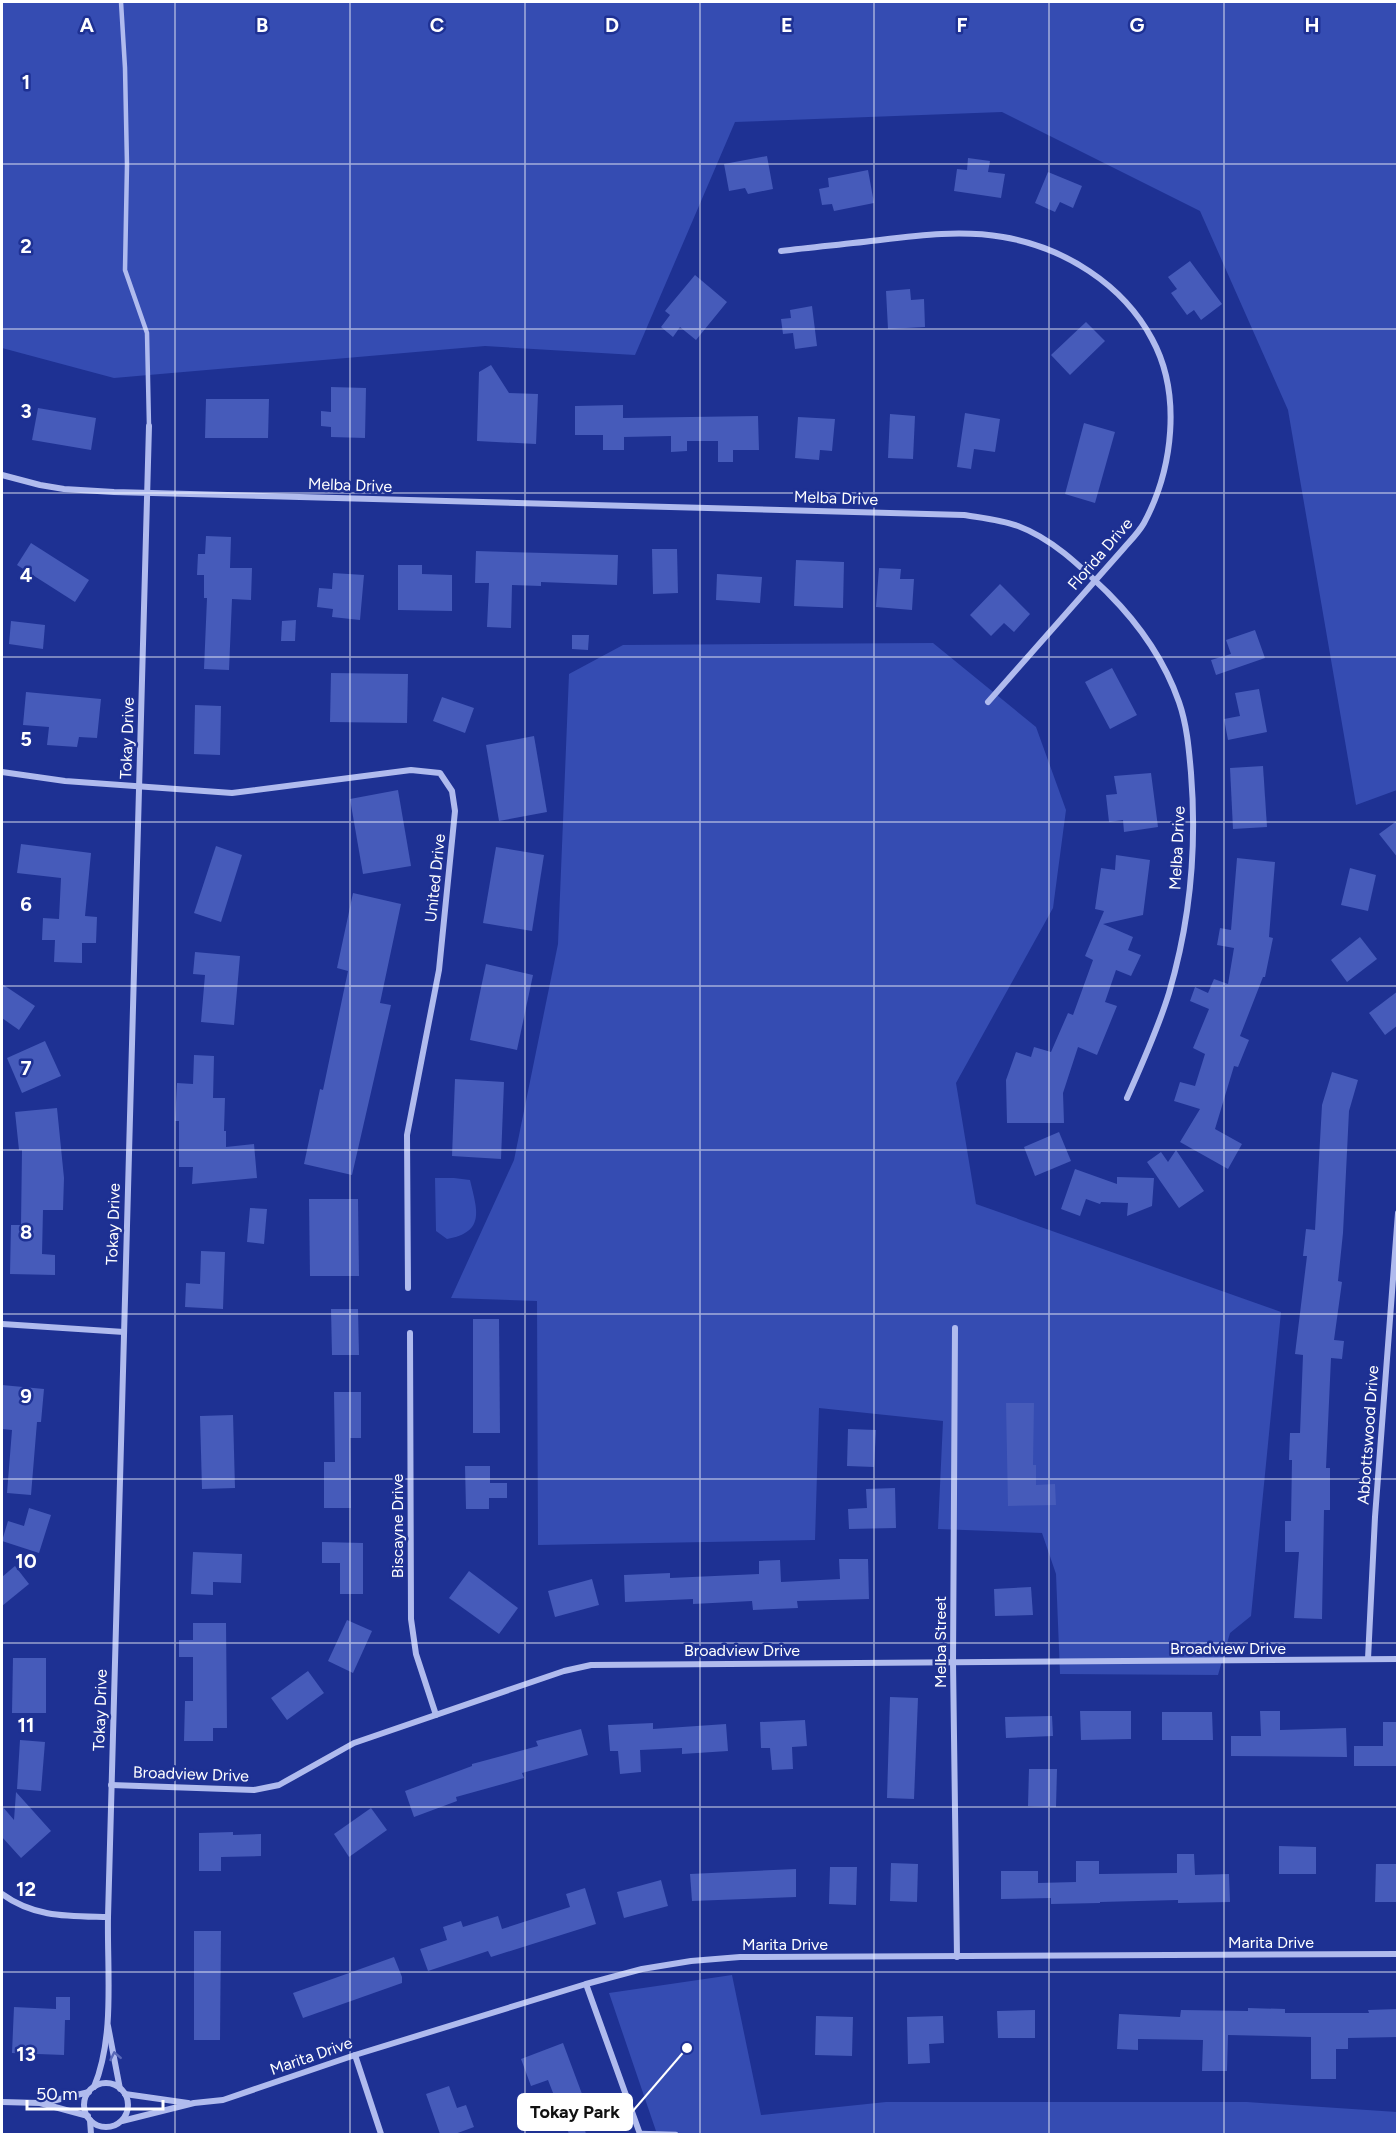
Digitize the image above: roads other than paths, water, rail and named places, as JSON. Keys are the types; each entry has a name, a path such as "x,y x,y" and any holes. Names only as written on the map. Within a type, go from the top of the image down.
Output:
{"street":[{"name":"Florida Drive","path":"781,251 924,235 976,234 1025,242 1061,254 1087,269 1114,291 1152,338 1162,364 1170,398 1170,434 1166,464 1143,524 988,702"},
{"name":"Tokay Drive","path":"91,2090 100,2074 107,2023 111,1785 149,426"},
{"name":"Melba Drive","path":"2,475 64,489 964,515 1016,526 1037,535 1060,549 1095,580 1149,640 1180,704 1189,745 1194,812 1186,928 1168,994 1127,1098"},
{"name":"United Drive","path":"139,787 232,793 411,770 440,773 453,791 455,811 439,970 407,1135 408,1288"},
{"path":"2,772 65,781 139,787"},
{"name":"Abbottswood Drive","path":"1368,1659 1375,1517 1398,1213"},
{"path":"2,1324 124,1332"},
{"name":"Melba Street","path":"955,1328 953,1662 957,1957"},
{"name":"Biscayne Drive","path":"410,1333 411,1619 416,1654 436,1715"},
{"name":"Broadview Drive","path":"111,1785 254,1790 279,1785 354,1743 564,1671 591,1665 1398,1659"},
{"path":"2,1894 16,1905 48,1915 108,1917"},
{"name":"Marita Drive","path":"119,2123 194,2103 223,2100 355,2055 586,1984 642,1969 691,1961 741,1957 1398,1954"},
{"path":"586,1984 640,2134"},
{"name":"Tokay Drive","path":"107,2023 122,2091"},
{"path":"355,2055 381,2134"},
{"path":"40,2103 107,2084 122,2091 128,2108 112,2134"},
{"path":"91,2090 85,2106 91,2134"},
{"name":"Marita Drive","path":"122,2091 194,2103"},
{"path":"2,2102 40,2103 89,2118 102,2127 119,2123"}],"lane":[{"path":"121,2 127,165 125,270 147,333 149,426"},
{"path":"640,2134 676,2134"}],"place":[{"name":"Tokay Park","path":"687,2048"}]}
